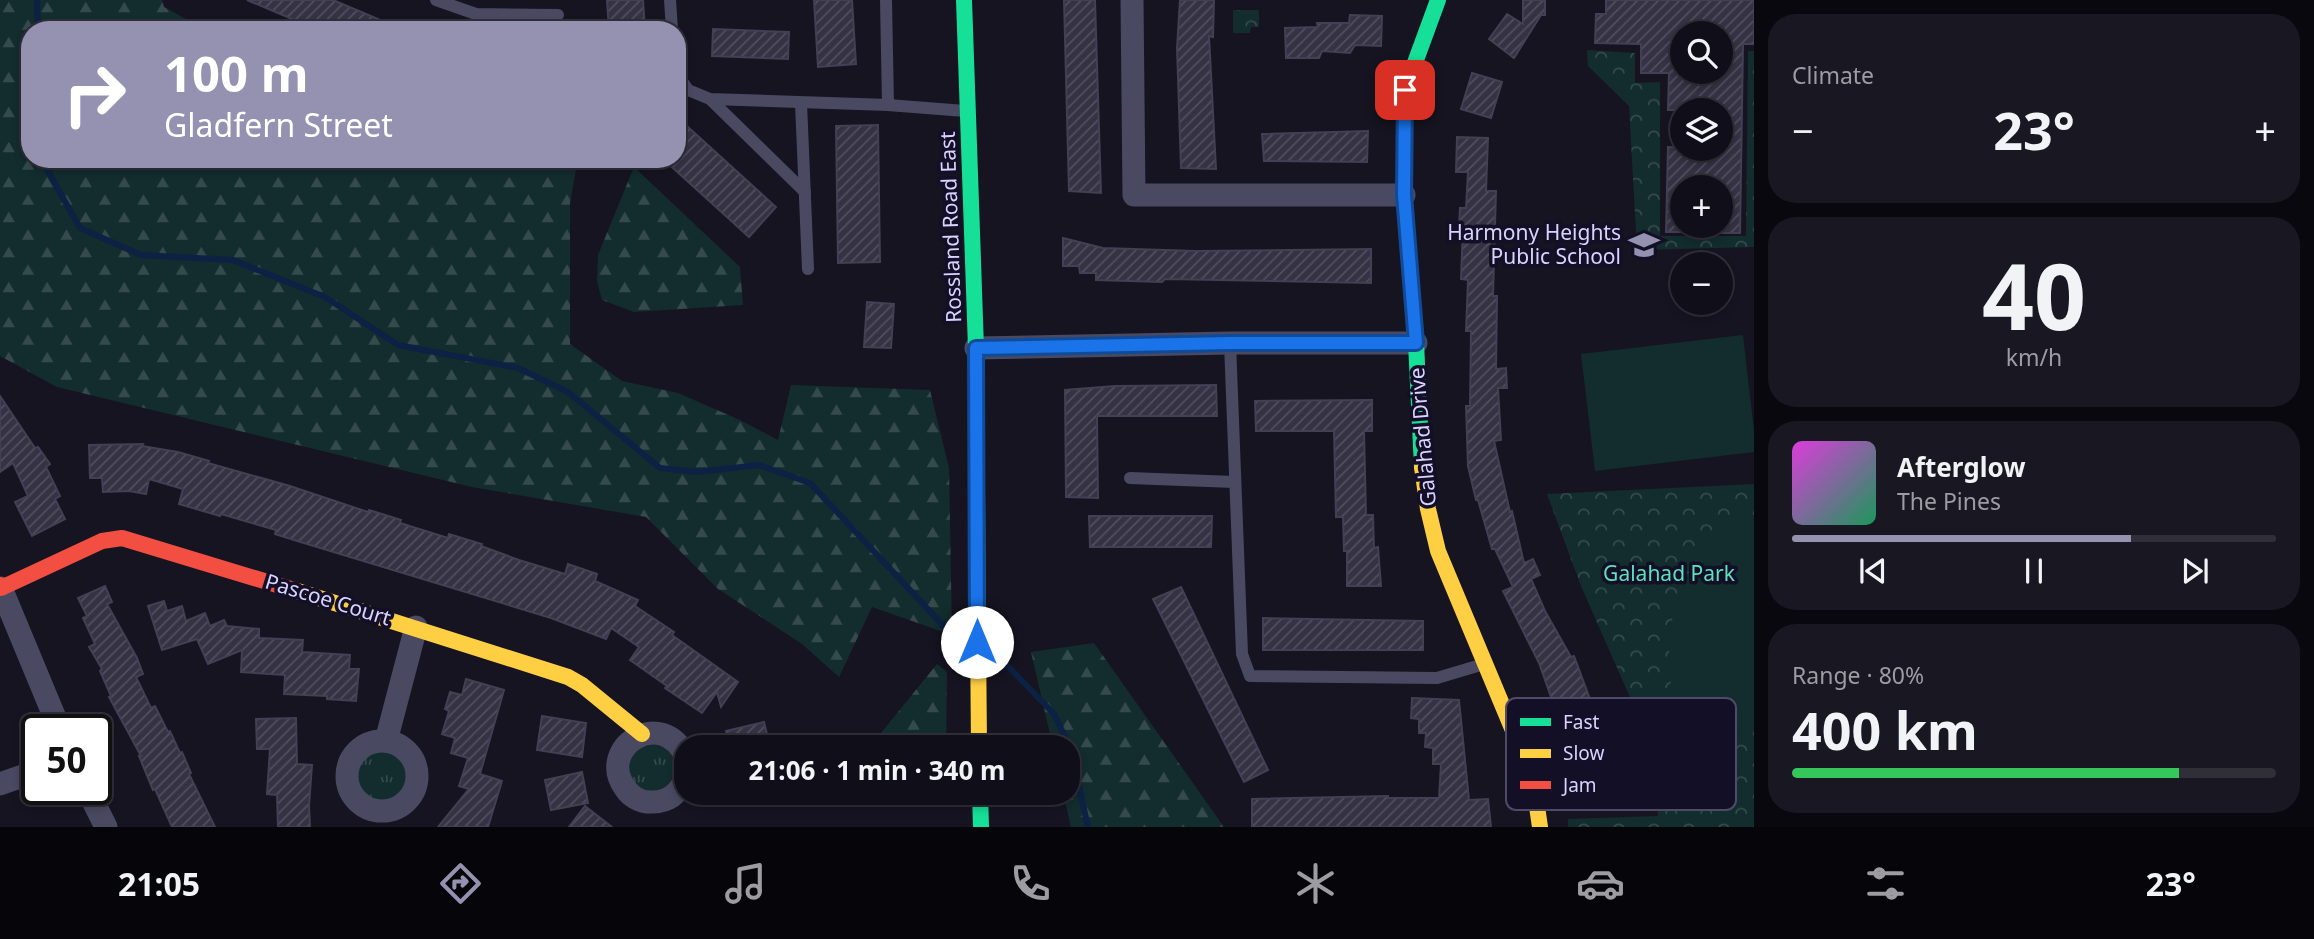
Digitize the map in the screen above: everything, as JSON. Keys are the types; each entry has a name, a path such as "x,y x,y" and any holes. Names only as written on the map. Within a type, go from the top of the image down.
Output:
{"street":[{"name":"Rossland Road East","path":"964,0 976,348 979,735"},
{"path":"1132,0 1134,195 1404,195"},
{"name":"Galahad Drive","path":"1438,0 1405,90 1404,195 1416,343 1420,445 1428,509 1438,551 1506,712"},
{"path":"976,348 1230,343 1416,343"},
{"name":"Pascoe Court","path":"1,587 102,541 122,538 416,627 568,677 582,685 642,734 664,734 674,740"},
{"path":"1,587 53,714"},
{"path":"386,741 416,627"},
{"path":"642,734 624,748 618,759 621,782 627,792 648,803 659,802 674,795"},
{"path":"0,784 21,777"},
{"path":"95,805 106,827"},
{"path":"980,805 981,827"}],"lane":[{"path":"436,0 476,14 558,15"},
{"path":"476,0 476,14"},
{"path":"670,0 671,21"},
{"path":"886,0 888,105"},
{"path":"686,87 710,99 888,105 969,111"},
{"path":"710,99 805,192"},
{"path":"801,103 808,269"},
{"path":"1230,343 1242,654 1250,676 1437,678 1486,663"},
{"path":"1130,478 1234,482"}],"green space":[{"path":"0,0 162,0 164,7 190,21 21,21 21,168 576,168 570,203 570,344 622,381 678,393 778,440 791,385 930,390 949,468 952,635 872,607 839,677 802,644 718,589 646,517 472,487 57,387 0,356"},
{"path":"1233,10 1259,10 1259,27 1251,27 1250,33 1233,33"},
{"path":"1587,50 1635,53 1635,83 1660,82 1660,236 1733,238 1746,236 1748,51 1754,51 1754,247 1637,250 1629,106 1588,66"},
{"path":"635,168 740,267 743,305 634,312 602,300 597,281 598,255"},
{"path":"1743,335 1754,452 1595,471 1581,354"},
{"name":"Galahad Park","path":"1754,484 1754,827 1568,827 1568,819 1658,816 1657,810 1736,810 1736,698 1630,698 1581,586 1547,494"},
{"path":"1754,515 1754,729 1736,729 1736,698 1673,698 1669,658 1671,623 1688,577 1715,541"},
{"path":"1094,643 1224,827 1071,827 1066,805 1080,805 1080,735 1050,735 1031,652"},
{"path":"937,664 947,672 946,735 881,733"},
{"path":"653,744 670,751 674,757 674,779 670,785 653,792 636,785 629,768 636,751"},
{"path":"383,751 401,758 408,776 401,794 383,801 365,794 358,776 365,758"}],"building":[{"path":"247,0 333,0 383,21 297,21"},
{"path":"607,0 643,0 644,21 608,21"},
{"path":"814,0 852,0 856,64 818,67"},
{"path":"1064,0 1095,0 1101,193 1069,191"},
{"path":"1180,0 1214,0 1213,37 1209,36 1216,169 1181,168 1177,48"},
{"path":"1523,0 1545,0 1545,15 1541,15 1514,58 1489,39 1507,14 1523,24"},
{"path":"1606,0 1754,0 1754,44 1743,44 1740,233 1733,233 1733,175 1670,175 1670,232 1666,232 1668,147 1670,161 1733,161 1733,98 1670,98 1668,110 1669,73 1641,73 1641,44 1595,43 1596,14 1606,14"},
{"path":"1350,15 1382,16 1381,46 1355,45 1350,53 1322,51 1319,58 1286,58 1285,28 1318,27 1317,23 1349,23"},
{"path":"713,29 789,32 788,59 712,56"},
{"path":"1472,73 1502,82 1491,118 1461,109"},
{"path":"686,125 776,207 749,237 673,168 686,168"},
{"path":"878,125 880,262 838,263 836,126"},
{"path":"1368,131 1367,162 1264,161 1262,134"},
{"path":"1457,137 1488,138 1486,191 1496,191 1493,296 1497,296 1496,369 1506,368 1507,388 1498,388 1501,440 1494,441 1524,563 1533,559 1540,575 1531,579 1545,611 1571,657 1574,656 1590,698 1551,698 1539,663 1503,591 1513,587 1495,549 1492,549 1476,500 1468,466 1466,406 1470,406 1471,331 1466,331 1468,280 1461,279 1463,226 1459,226 1460,208 1466,208 1468,172 1456,172"},
{"path":"1063,238 1103,248 1196,251 1371,249 1371,283 1096,280 1096,273 1080,273 1079,266 1063,266"},
{"path":"867,302 894,304 891,348 864,347"},
{"path":"1216,385 1217,416 1097,416 1098,498 1066,497 1065,390 1115,386"},
{"path":"0,396 35,448 38,447 50,464 46,467 60,496 55,499 65,519 32,536 15,502 28,496 13,463 0,472"},
{"path":"1372,400 1372,431 1364,431 1366,515 1373,515 1374,548 1378,547 1381,586 1347,586 1343,517 1336,517 1334,431 1256,431 1255,401"},
{"path":"143,444 142,446 178,452 368,512 369,510 448,538 449,534 482,544 481,546 519,560 565,574 568,564 597,574 595,581 638,600 635,606 674,632 672,635 738,682 721,707 717,692 702,713 630,660 639,647 611,628 606,639 551,618 275,534 276,530 179,504 183,489 149,479 146,494 129,491 103,492 102,478 90,478 89,445"},
{"path":"1089,516 1212,516 1211,547 1090,547"},
{"path":"105,586 112,602 107,604 143,674 136,677 151,708 155,706 180,753 182,752 191,773 189,774 215,827 172,827 155,789 153,790 141,756 109,697 111,696 100,671 102,669 89,647 95,644 83,618 87,616 78,598"},
{"path":"1181,587 1268,770 1244,782 1153,599"},
{"path":"164,601 167,611 182,606 186,621 205,613 210,626 224,620 227,626 259,629 259,638 303,640 302,652 350,655 349,669 359,669 356,701 327,699 327,696 284,694 285,675 241,672 242,650 208,664 197,639 162,650 148,606"},
{"path":"1263,618 1423,621 1423,650 1263,650"},
{"path":"466,679 504,690 480,774 502,781 488,827 438,827 469,789 459,786 468,758 451,753 455,738 442,734 449,711 445,709 450,692 462,695"},
{"path":"1412,698 1459,700 1469,800 1488,799 1491,827 1252,827 1252,799 1388,796 1439,798 1441,764 1433,764 1433,748 1425,747 1426,733 1419,733 1419,719 1411,718"},
{"path":"542,716 586,723 582,757 537,750"},
{"path":"296,718 297,764 312,765 310,827 278,827 277,795 267,794 270,749 257,749 256,719"},
{"path":"764,722 767,735 727,735 726,731"},
{"path":"582,772 588,803 551,810 545,780"},
{"path":"585,806 612,827 569,827"}],"waterway":[{"path":"37,0 38,21"},
{"path":"46,168 80,228 141,255 233,260 325,297 398,345 518,368 568,392 660,468 698,472 759,465 810,483 952,635 966,643"},
{"path":"988,654 1004,662 1054,714 1070,747 1088,827"}],"traffic: fast":[{"path":"964,0 976,348 978,633"},
{"path":"1422,467 1416,343 1404,195 1405,90 1438,0"},
{"path":"980,805 981,827"}],"traffic: slow":[{"path":"1422,467 1438,551 1506,714"},
{"path":"297,591 568,677 582,685 642,734"},
{"path":"978,633 979,735"},
{"path":"1538,810 1540,827"}],"traffic: jam":[{"path":"0,585 1,588 102,541 122,538 297,591"}],"place":[{"name":"Harmony Heights Public School","path":"1644,245"}],"route":[{"path":"977,642 976,348 1230,343 1416,343 1404,195 1405,90"}]}
